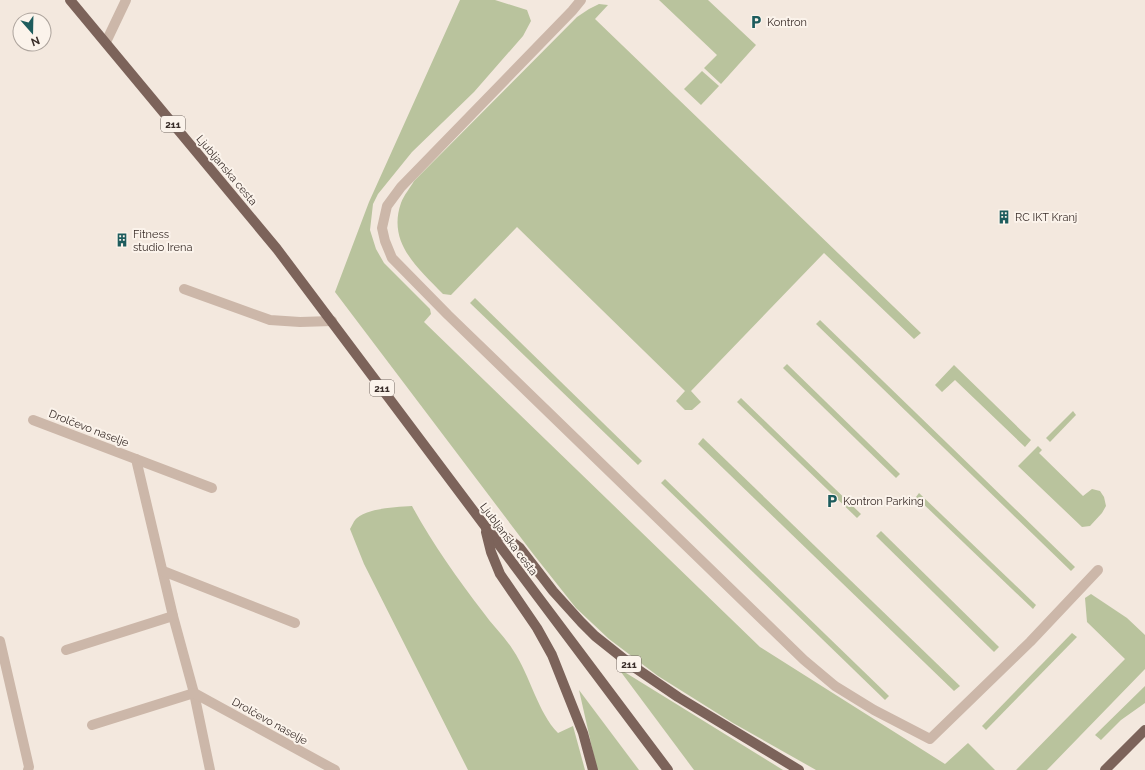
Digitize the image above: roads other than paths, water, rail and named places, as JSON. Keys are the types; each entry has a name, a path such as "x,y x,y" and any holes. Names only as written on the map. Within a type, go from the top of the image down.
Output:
{"main road":[{"name":"Ljubljanska cesta","path":"70,0 277,249 668,770"},
{"name":"211","path":"486,528 491,552 500,574 537,628 552,655 583,733 593,770"},
{"name":"211","path":"486,528 506,537 520,548 553,591 581,622 595,636 629,663 678,697 799,770"},
{"path":"1106,770 1145,730"}],"street":[{"path":"106,42 126,0"},
{"path":"581,0 401,187 387,206 382,228 385,241 392,258 448,315 804,660 835,686 874,710 930,739 1030,642 1098,570"},
{"path":"184,289 270,320 300,322 332,321"},
{"name":"Drolčevo naselje","path":"33,420 212,488"},
{"name":"Drolčevo naselje","path":"136,459 173,616 194,693 210,770"},
{"path":"163,572 295,623"},
{"path":"66,650 173,616"},
{"path":"0,641 29,767 28,770"},
{"path":"92,725 194,693"},
{"name":"Drolčevo naselje","path":"194,693 335,770"}],"place":[{"name":"Kontron","path":"756,22"},
{"name":"RC IKT Kranj","path":"1004,217"},
{"name":"Fitness studio Irena","path":"122,240"},
{"name":"Kontron Parking","path":"832,501"}]}
